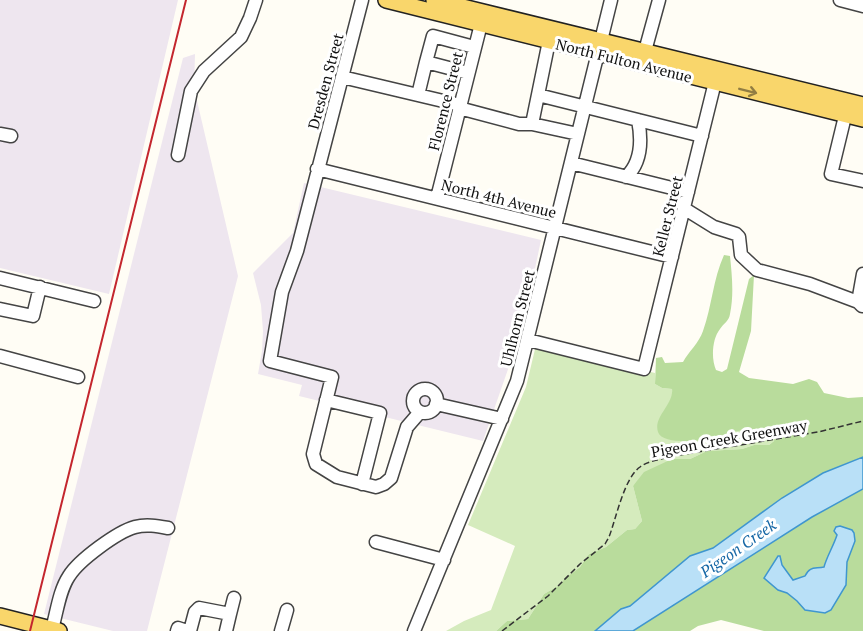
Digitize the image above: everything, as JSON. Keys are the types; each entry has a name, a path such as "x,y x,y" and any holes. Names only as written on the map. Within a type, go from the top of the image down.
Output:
{"main road":[{"name":"North Fulton Avenue","path":"386,0 482,17 852,107 863,119"},
{"name":"North Fulton Avenue","path":"434,0 549,40 645,51 717,76"},
{"path":"0,616 21,626 56,630"}],"street":[{"path":"178,155 191,91 204,70 241,37 256,0"},
{"name":"Dresden Street","path":"326,400 332,377 270,362 282,292 297,251 362,0"},
{"name":"Uhlhorn Street","path":"414,631 517,381 578,134 581,102 599,46 610,0"},
{"path":"645,51 659,0"},
{"path":"840,0 863,6"},
{"name":"Florence Street","path":"437,198 482,17"},
{"path":"418,95 433,36 474,47"},
{"path":"532,124 549,40"},
{"path":"426,62 468,72"},
{"name":"Keller Street","path":"528,340 644,369 717,76"},
{"path":"342,77 418,95 519,124 532,124 578,134"},
{"path":"538,95 581,102 638,120 702,136"},
{"path":"852,107 831,174 863,181"},
{"path":"626,177 636,166 641,135 638,120"},
{"path":"571,163 688,192"},
{"name":"North 4th Avenue","path":"317,169 672,257"},
{"path":"685,209 714,227 736,234 739,237 741,255 757,270 810,284 861,305 863,274"},
{"path":"0,278 94,301"},
{"path":"0,309 33,316 40,287"},
{"path":"0,356 78,377"},
{"path":"428,389 434,393 436,404 431,411 420,412 415,409 412,402 414,394 428,389"},
{"path":"362,484 380,414 326,400 313,454 316,464 337,477 376,488 391,478 407,427 420,412"},
{"path":"436,404 502,419"},
{"path":"56,630 68,578 80,562 135,527 151,525 168,528"},
{"path":"376,542 444,560"},
{"path":"226,631 234,598"},
{"path":"177,631 178,628 189,631 195,612 199,608 230,614"},
{"path":"281,631 287,610"}],"path":[{"name":"Pigeon Creek Greenway","path":"502,631 548,596 580,564 605,544 630,478 644,464 668,457 818,432 863,421"}],"shaded area":[{"path":"0,0 178,0 109,294 0,268"},
{"path":"195,54 194,88 238,276 147,631 113,631 44,614 183,58"},
{"path":"304,183 541,240 523,326 483,441 299,396 302,385 258,374 263,331 261,305 253,273 293,233"}],"green space":[{"path":"724,255 730,256 732,299 729,316 717,333 714,343 713,360 716,370 722,372 727,369 749,279 754,275 751,331 739,372 749,378 793,384 809,379 817,382 824,393 848,398 863,397 863,457 823,473 782,498 713,548 690,556 630,606 621,609 595,631 496,631 507,621 528,619 544,594 561,584 580,567 589,554 606,547 627,530 635,529 642,521 633,486 644,472 672,459 690,459 707,451 769,445 774,441 775,435 771,430 738,431 711,439 690,441 666,439 658,432 658,421 670,400 672,389 662,388 655,384 656,358 662,357 665,363 683,362 699,339 706,322 717,273"},
{"path":"536,345 655,373 655,384 662,388 672,389 673,395 658,424 709,440 736,431 772,430 775,435 774,441 769,445 707,451 690,459 672,459 633,486 642,521 635,529 627,530 606,547 589,554 580,567 561,584 544,594 528,619 507,621 496,631 446,631 491,610 515,546 468,525 526,387"},
{"path":"863,489 863,631 764,631 721,620 698,626 690,631 633,631 812,517"}],"water":[{"name":"Pigeon Creek","path":"863,457 863,489 812,517 633,631 595,631 621,609 630,606 690,556 713,548 782,498 823,473"},
{"path":"840,526 852,530 855,541 847,562 846,585 831,610 825,613 805,610 787,593 778,590 764,578 778,556 793,580 805,576 811,569 824,567 837,535 834,531"}],"railway":[{"path":"30,631 186,0"}]}
